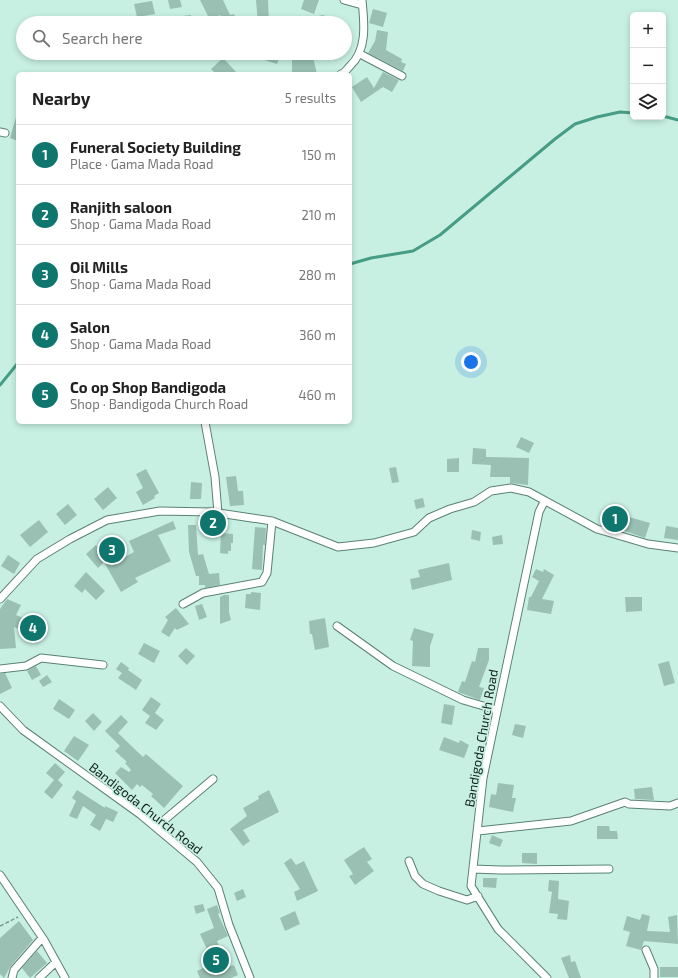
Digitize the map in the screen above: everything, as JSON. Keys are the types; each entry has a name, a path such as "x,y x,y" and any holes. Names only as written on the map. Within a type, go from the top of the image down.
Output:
{"street":[{"path":"343,72 354,63 360,54 364,30 362,3 344,0"},
{"path":"360,54 402,76"},
{"path":"205,424 216,477 218,513"},
{"path":"0,599 37,559 107,520 160,511 218,513 272,521 338,547 374,543 414,532 428,518 450,509 474,502 490,491 511,488 529,492 544,502 597,530 648,544 678,548"},
{"name":"Bandigoda Church Road","path":"544,502 539,512 483,778 471,886 498,930 547,978"},
{"path":"182,604 203,593 262,582 267,574 272,521"},
{"path":"337,626 392,666 463,700 497,710"},
{"path":"0,669 26,666 41,658 103,665"},
{"name":"Bandigoda Church Road","path":"0,706 23,730 156,827 197,862 218,888 229,925 250,978"},
{"path":"156,827 213,779"},
{"path":"478,831 571,821 625,802 629,804 670,806 678,803"},
{"path":"409,860 415,876 423,884 467,900 478,896"},
{"path":"473,869 609,869"},
{"path":"0,875 42,938 65,978"},
{"path":"12,978 14,970 42,938"},
{"path":"646,950 654,969 654,978"},
{"path":"39,978 56,962"}],"path":[{"path":"0,926 14,921 24,912"}],"building":[{"path":"168,0 180,0 182,7 170,9"},
{"path":"200,0 223,0 230,15 234,14 235,16 220,15 208,16"},
{"path":"256,0 268,0 269,16 257,16"},
{"path":"304,0 319,0 314,14 301,9"},
{"path":"152,1 155,14 137,16 134,4"},
{"path":"373,9 387,13 383,27 369,23"},
{"path":"377,30 388,32 386,50 402,59 401,62 406,64 403,71 368,53 375,41"},
{"path":"221,60 225,60 236,72 214,72 211,69"},
{"path":"264,60 278,60 277,64"},
{"path":"292,60 314,60 317,72 292,72"},
{"path":"383,72 399,80 392,92 383,87 361,102 352,87 367,77 374,88"},
{"path":"16,117 16,140 10,138"},
{"path":"521,437 534,443 529,453 516,447"},
{"path":"473,448 486,449 486,457 529,458 528,485 510,483 510,477 490,477 491,465 472,464"},
{"path":"459,458 459,472 447,472 447,459"},
{"path":"396,467 399,482 392,483 389,468"},
{"path":"146,469 159,493 154,496 155,498 143,505 136,492 143,488 136,474"},
{"path":"236,476 238,491 243,491 244,505 230,506 226,477"},
{"path":"191,482 202,483 201,499 190,499"},
{"path":"108,487 117,498 103,510 94,499"},
{"path":"423,498 425,507 416,509 414,500"},
{"path":"68,504 77,515 65,525 56,514"},
{"path":"613,509 623,512 622,515 650,523 645,538 607,525"},
{"path":"208,517 220,518 218,529 206,527"},
{"path":"39,520 48,532 30,547 20,535"},
{"path":"173,521 176,529 158,535 171,561 135,578 138,582 121,592 104,562 98,568 86,554 96,545 103,553 113,545 123,558 134,552 129,541"},
{"path":"188,525 196,525 198,555 203,554 209,574 219,573 220,585 205,588 205,585 199,585 199,576 196,576 189,552"},
{"path":"666,526 678,528 678,540 664,538"},
{"path":"255,527 266,528 265,545 263,545 262,570 252,569"},
{"path":"472,530 481,532 480,541 471,539"},
{"path":"221,533 233,534 231,551 228,551 228,554 220,553"},
{"path":"502,535 503,544 493,545 492,537"},
{"path":"8,555 20,563 14,574 1,566"},
{"path":"449,563 452,580 412,590 410,579 420,577 418,570"},
{"path":"536,569 543,572 544,569 554,575 542,599 554,601 551,614 527,610 529,597 531,597 539,581 532,577"},
{"path":"86,572 105,591 96,600 85,589 82,593 74,586"},
{"path":"251,592 261,593 260,610 245,608 246,594 251,594"},
{"path":"229,595 229,612 231,620 220,624 220,597"},
{"path":"625,597 642,597 642,611 626,612"},
{"path":"7,599 21,605 16,615 47,628 43,639 14,627 16,648 0,649 0,609"},
{"path":"202,604 207,617 199,620 195,606"},
{"path":"176,608 189,624 177,630 175,628 169,637 161,632 168,620 165,617"},
{"path":"325,618 329,647 315,650 312,634 310,634 309,621"},
{"path":"414,628 434,634 430,646 430,667 412,666 413,641 410,640"},
{"path":"144,643 160,651 154,663 138,654"},
{"path":"186,648 195,656 187,665 178,656"},
{"path":"478,648 489,648 489,660 479,687 484,688 480,700 458,692 462,681 465,682 472,661 475,662"},
{"path":"669,661 675,683 664,686 658,664"},
{"path":"121,662 129,668 128,670 142,680 136,690 118,678 122,673 116,669"},
{"path":"36,666 41,675 32,680 27,671"},
{"path":"5,673 12,688 0,694 0,674"},
{"path":"47,675 52,682 43,687 39,681"},
{"path":"151,697 161,704 155,713 164,720 156,730 145,723 150,716 142,710"},
{"path":"59,699 75,710 69,719 53,709"},
{"path":"444,704 455,706 452,725 441,723"},
{"path":"93,713 102,722 94,731 85,721"},
{"path":"121,715 128,722 118,733 143,757 146,754 183,786 164,808 151,796 153,794 142,785 140,787 137,784 132,790 115,773 121,767 129,772 131,770 125,763 127,762 115,751 120,746 105,731"},
{"path":"515,724 526,726 523,738 512,735"},
{"path":"74,736 89,745 78,761 64,751"},
{"path":"444,737 459,743 460,740 469,745 464,758 439,750"},
{"path":"55,763 65,772 58,780 63,785 52,799 44,792 54,780 46,773"},
{"path":"498,783 514,785 512,798 516,798 513,812 489,807 491,794 496,795"},
{"path":"652,787 654,800 635,799 634,789"},
{"path":"77,790 105,808 105,806 118,812 113,822 106,819 100,831 90,825 96,815 83,806 77,819 69,816 76,801 72,798"},
{"path":"269,790 279,812 243,830 250,841 243,846 230,829 247,816 243,808 259,799 258,796"},
{"path":"597,826 609,826 610,831 617,831 618,839 597,839"},
{"path":"492,835 503,840 500,847 489,843"},
{"path":"364,847 372,859 367,862 374,871 355,885 349,876 353,874 344,860"},
{"path":"522,853 537,853 537,864 522,863"},
{"path":"291,858 296,865 304,861 318,891 297,901 294,892 300,889 284,863"},
{"path":"483,878 497,878 496,888 483,887"},
{"path":"549,880 559,881 558,899 569,901 567,920 557,919 558,914 549,913 552,892 548,891"},
{"path":"243,889 246,897 237,901 234,893"},
{"path":"203,904 205,911 196,914 194,906"},
{"path":"217,905 220,913 218,914 228,936 217,941 228,967 234,965 238,975 231,978 200,978 197,971 209,965 206,959 211,958 200,934 214,928 207,909"},
{"path":"295,911 300,924 285,931 280,918"},
{"path":"642,914 650,916 647,931 670,932 668,917 677,915 678,944 644,941 641,950 626,946 630,932 623,930 627,916 640,920"},
{"path":"19,921 33,940 10,967 4,978 0,974 0,938"},
{"path":"37,951 47,963 30,978 22,968"},
{"path":"570,955 571,962 575,961 581,978 569,978 561,958"},
{"path":"660,967 678,967 678,977 660,977"}],"waterway":[{"path":"352,263 371,258 413,251 440,235 575,124 620,112 630,113"},
{"path":"666,117 678,120"},
{"path":"0,385 16,365"}],"place":[{"name":"Funeral Society Building","path":"615,519"},
{"name":"Ranjith saloon","path":"213,523"},
{"name":"Oil Mills","path":"112,550"},
{"name":"Salon","path":"33,628"},
{"name":"Co op Shop Bandigoda","path":"216,960"}]}
